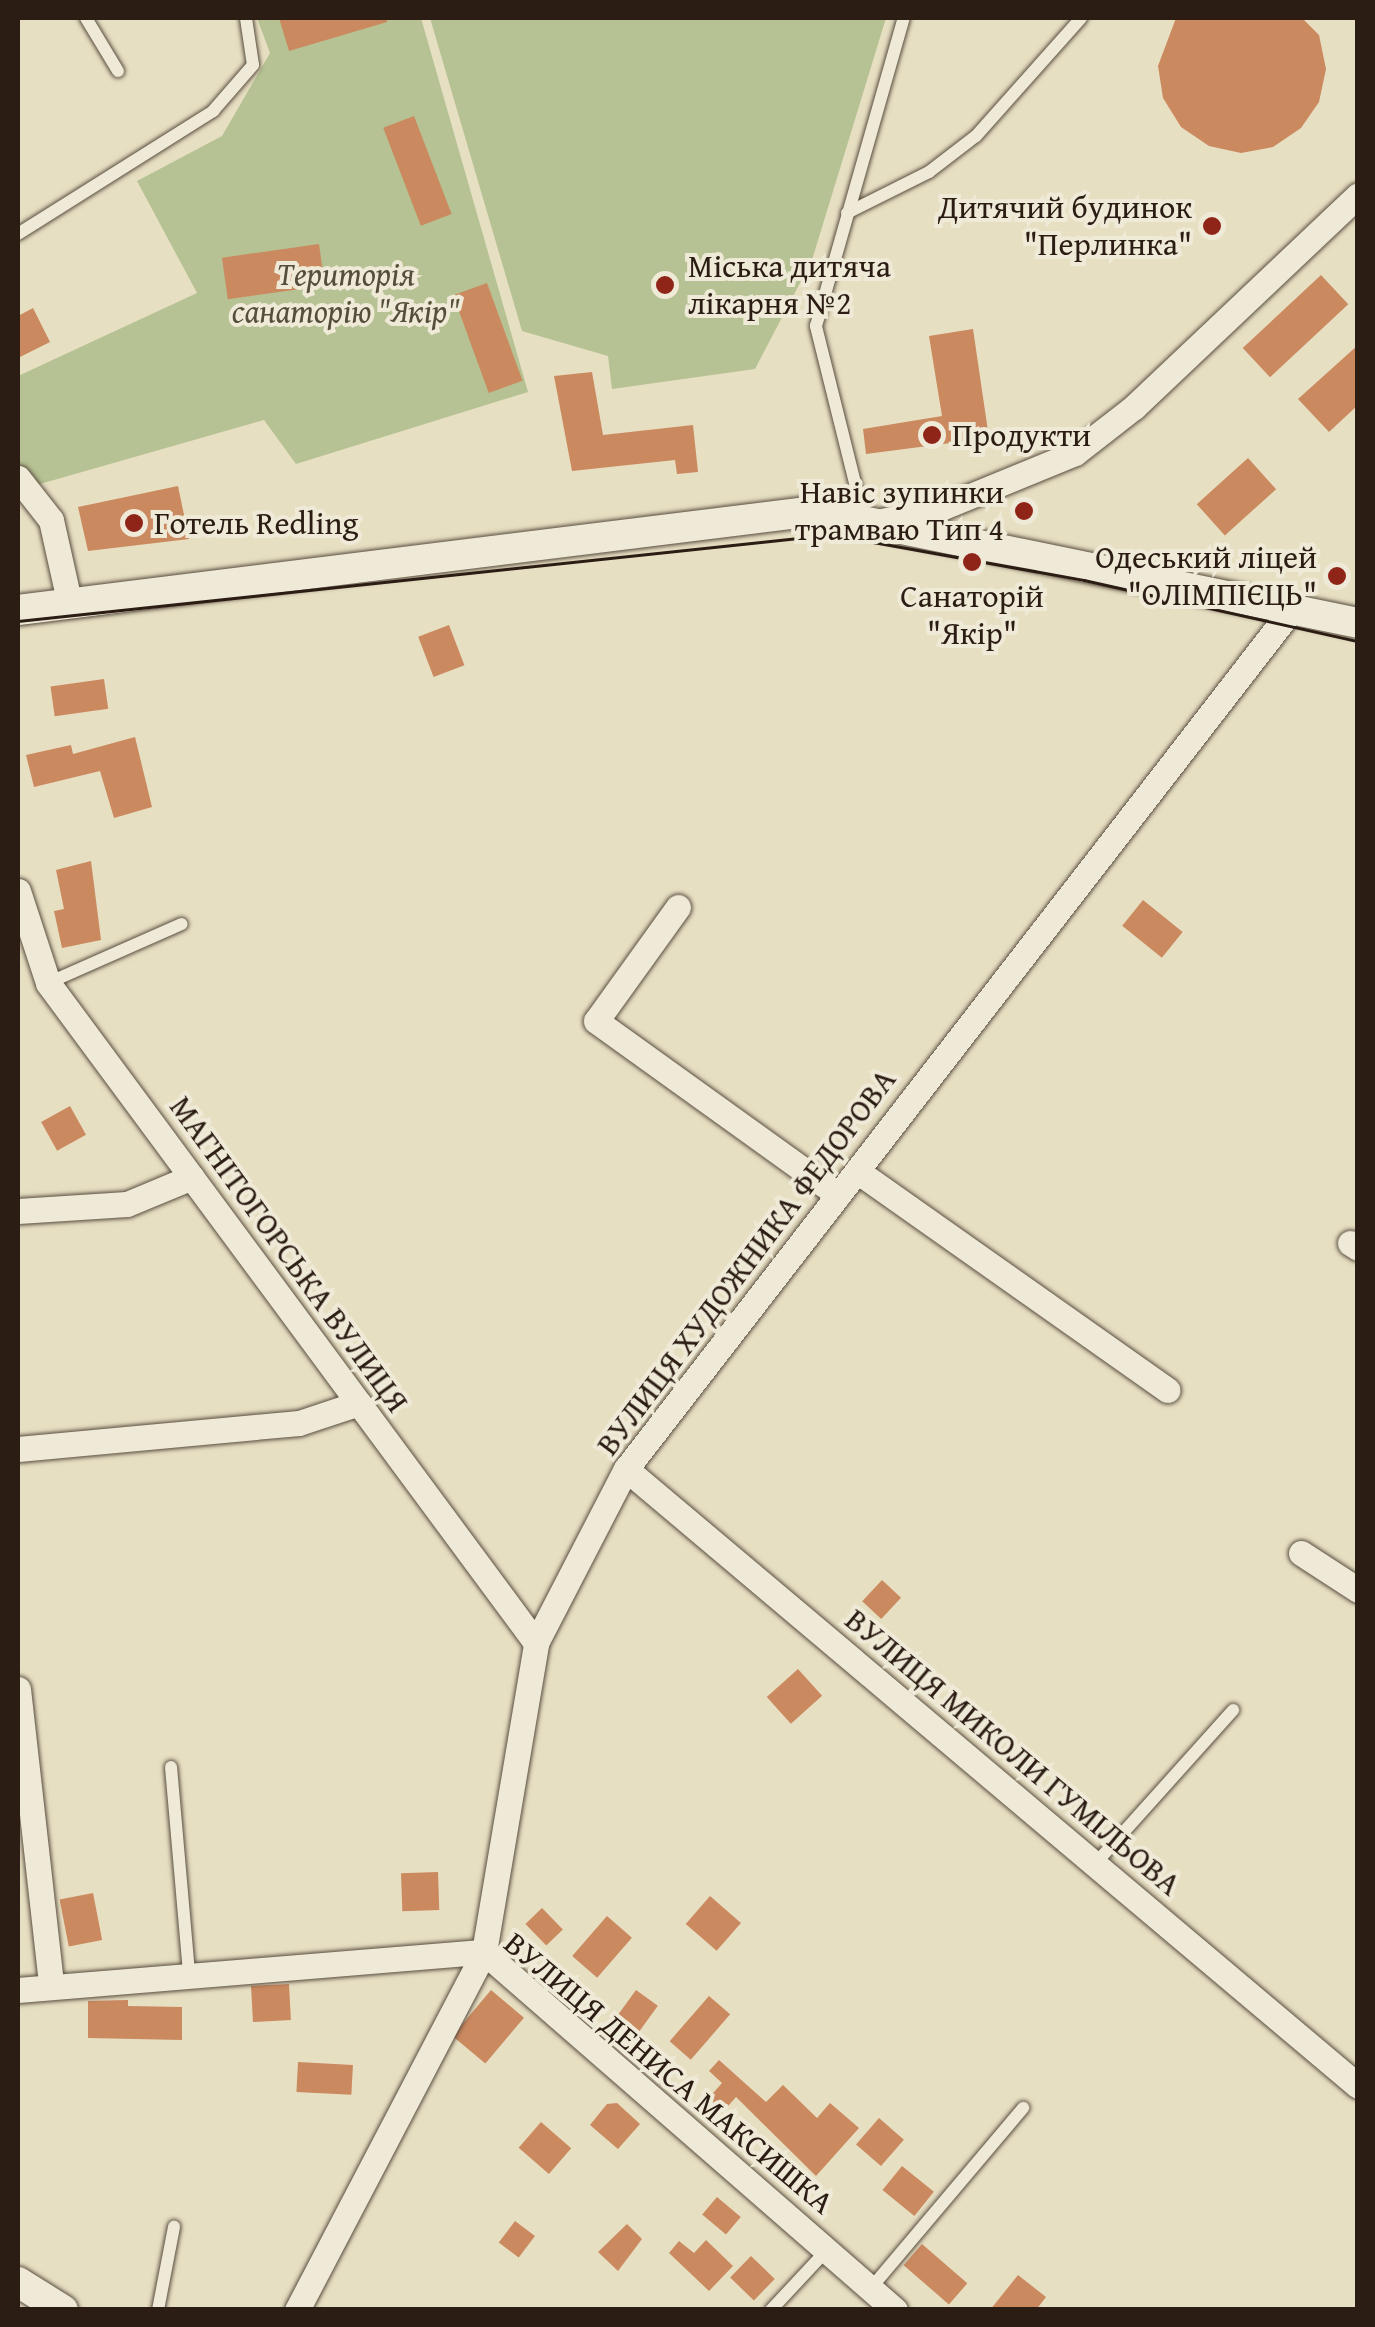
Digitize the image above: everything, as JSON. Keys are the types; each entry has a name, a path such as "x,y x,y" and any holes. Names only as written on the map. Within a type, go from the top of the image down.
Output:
{"street":[{"path":"873,520 941,508 1075,453 1134,407 1358,195"},
{"path":"18,478 51,520 70,605"},
{"path":"18,610 814,511 873,520 1358,624"},
{"name":"ВУЛИЦЯ ХУДОЖНИКА ФЕДОРОВА","path":"297,2310 484,1952 536,1643 626,1469 1292,609"},
{"name":"МАГНІТОГОРСЬКА ВУЛИЦЯ","path":"18,890 48,983 536,1643"},
{"path":"678,906 596,1022 838,1195"},
{"path":"856,1171 1167,1390"},
{"path":"18,1211 127,1204 192,1178"},
{"path":"18,1448 299,1423 358,1403"},
{"name":"ВУЛИЦЯ МИКОЛИ ГУМІЛЬОВА","path":"626,1469 1358,2086"},
{"path":"1301,1553 1358,1590"},
{"path":"18,1689 51,1984"},
{"name":"ВУЛИЦЯ ДЕНИСА МАКСИШКА","path":"18,1990 51,1984 484,1952 895,2310"},
{"path":"18,2282 64,2310"}],"lane":[{"path":"86,18 118,71"},
{"path":"18,234 213,112 254,65 246,18"},
{"path":"873,520 816,326 904,18"},
{"path":"847,213 929,172 976,136 1081,18"},
{"path":"48,983 182,924"},
{"path":"1094,1864 1233,1710"},
{"path":"172,1768 189,1974"},
{"path":"871,2288 1023,2108"},
{"path":"158,2310 174,2227"},
{"path":"772,2310 827,2250"}],"green space":[{"name":"Територія санаторію \"Якір\"","path":"257,18 421,18 528,392 296,464 264,420 26,488 18,474 18,376 197,293 137,181 222,136 270,53"},
{"path":"430,18 886,18 812,260 755,369 612,389 608,356 522,331"}],"building":[{"path":"279,18 387,18 387,22 289,51"},
{"path":"1176,18 1302,18 1319,35 1326,69 1319,102 1301,128 1273,147 1241,153 1209,146 1181,127 1163,98 1158,66"},
{"path":"414,116 452,214 421,226 383,128"},
{"path":"319,244 325,286 228,299 222,258"},
{"path":"1321,275 1348,304 1270,377 1243,348"},
{"path":"487,283 523,381 489,393 453,295"},
{"path":"33,308 50,342 18,358 18,316"},
{"path":"973,329 989,438 866,454 863,429 942,416 929,336"},
{"path":"1358,345 1358,405 1329,432 1298,399"},
{"path":"592,372 603,435 693,425 698,472 677,474 675,460 572,471 554,376"},
{"path":"1248,458 1276,489 1225,535 1197,504"},
{"name":"Готель Redling","path":"178,486 189,539 88,551 78,507"},
{"path":"449,625 464,665 434,677 418,637"},
{"path":"104,679 108,709 55,716 51,687"},
{"path":"135,737 152,807 114,818 100,771 34,787 26,755 71,745 73,754"},
{"path":"91,861 101,940 62,948 54,911 64,909 56,870"},
{"path":"1143,900 1183,932 1162,958 1122,926"},
{"path":"70,1106 86,1135 57,1151 41,1122"},
{"path":"882,1580 901,1598 881,1619 862,1601"},
{"path":"798,1669 822,1696 791,1724 767,1697"},
{"path":"438,1872 439,1910 402,1911 401,1873"},
{"path":"93,1893 102,1940 69,1947 60,1899"},
{"path":"710,1896 741,1923 717,1951 686,1924"},
{"path":"542,1908 563,1930 546,1946 525,1924"},
{"path":"607,1916 632,1938 597,1978 572,1956"},
{"path":"289,1984 291,2020 253,2022 251,1986"},
{"path":"491,1990 524,2018 485,2064 452,2036"},
{"path":"636,1990 658,2006 634,2039 612,2023"},
{"path":"709,1996 730,2014 691,2060 670,2041"},
{"path":"128,2000 128,2006 182,2007 182,2040 88,2038 88,2001"},
{"path":"719,2060 766,2102 783,2085 817,2118 830,2103 859,2128 816,2176 736,2097 722,2113 707,2100 722,2083 709,2071"},
{"path":"298,2062 353,2065 351,2095 296,2092"},
{"path":"617,2103 640,2124 618,2149 590,2125 607,2104"},
{"path":"879,2118 904,2140 881,2166 856,2144"},
{"path":"541,2122 571,2148 549,2174 519,2148"},
{"path":"902,2166 934,2192 914,2216 882,2190"},
{"path":"717,2197 741,2217 726,2235 702,2215"},
{"path":"515,2221 535,2236 519,2258 499,2243"},
{"path":"627,2224 642,2239 618,2271 598,2252"},
{"path":"706,2240 733,2266 709,2291 669,2253 679,2241 694,2253"},
{"path":"922,2244 967,2283 949,2304 904,2265"},
{"path":"751,2256 775,2279 754,2301 730,2278"},
{"path":"1018,2275 1046,2297 1036,2310 990,2310"}],"tram line":[{"path":"18,621 808,537 862,540 1084,580 1358,641"}],"place":[{"name":"Дитячий будинок \"Перлинка\"","path":"1212,226"},
{"name":"Міська дитяча лікарня №2","path":"665,285"},
{"name":"Продукти","path":"932,435"},
{"name":"Навіс зупинки трамваю Тип 4","path":"1024,511"},
{"name":"Готель Redling","path":"134,523"},
{"name":"Санаторій \"Якір\"","path":"972,562"},
{"name":"Одеський ліцей \"ОЛІМПІЄЦЬ\"","path":"1337,576"}]}
